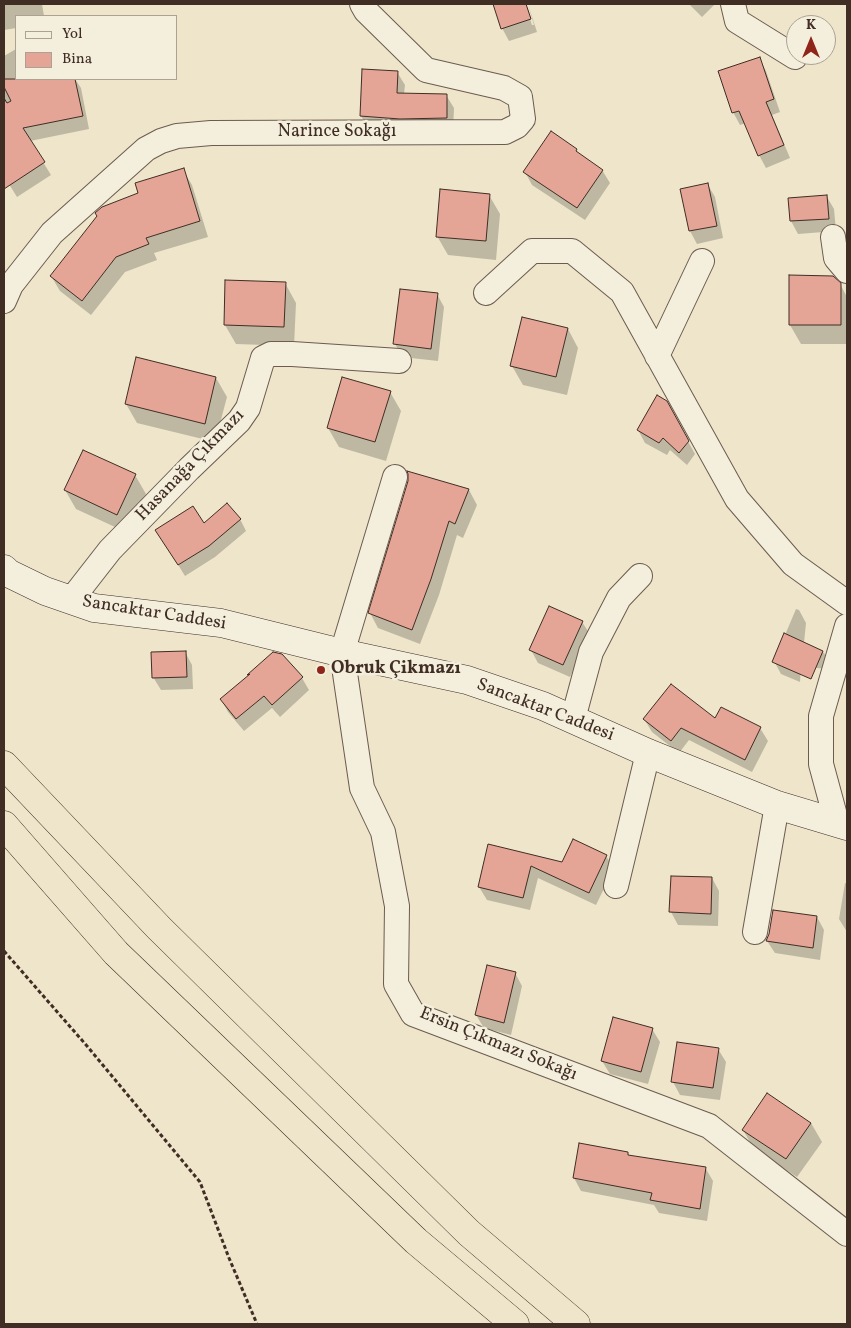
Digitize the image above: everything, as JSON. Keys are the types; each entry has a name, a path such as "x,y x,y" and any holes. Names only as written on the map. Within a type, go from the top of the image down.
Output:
{"highway":[{"path":"4,765 159,928 469,1233 576,1324"},
{"path":"4,825 116,952 416,1241 514,1324"}],"street":[{"name":"Narince Sokağı","path":"4,300 11,285 52,233 146,148 161,141 177,136 211,133 505,132 517,126 523,119 520,97 504,88 426,70 366,11 362,4"},
{"path":"733,4 737,21 786,51"},
{"path":"833,237 836,258 847,271"},
{"path":"486,294 532,251 572,251 622,292 737,499 793,564 847,603"},
{"path":"658,356 702,260"},
{"name":"Hasanağa Çıkmazı","path":"71,600 110,550 239,421 248,408 263,358 271,354 292,354 399,361"},
{"path":"342,653 395,477"},
{"name":"Sancaktar Caddesi","path":"4,569 8,573 45,591 94,608 221,623 342,653 467,680 543,706 777,805 842,824"},
{"path":"573,719 591,652 619,598 640,576"},
{"path":"842,824 821,764 821,716 847,626"},
{"name":"Ersin Çıkmazı Sokağı","path":"342,653 362,788 383,832 397,906 396,984 413,1014 709,1126 847,1234"},
{"path":"616,886 648,752"},
{"path":"755,932 777,805"}],"path":[{"path":"4,951 87,1046 200,1182 257,1324"}],"building":[{"path":"493,4 526,4 531,19 501,29"},
{"path":"760,57 774,99 766,102 784,145 758,156 739,111 732,113 718,71"},
{"path":"362,69 398,71 397,93 447,94 447,118 400,119 360,116"},
{"path":"4,79 75,80 83,116 23,128 45,162 4,189 4,98 7,103 11,101 4,87"},
{"path":"551,131 603,170 577,208 523,172"},
{"path":"184,168 200,221 146,238 149,244 116,257 82,301 50,276 97,216 95,213 102,207 138,193 135,183"},
{"path":"708,183 717,226 689,231 680,189"},
{"path":"440,189 490,194 486,241 436,237"},
{"path":"827,195 829,219 790,221 788,198"},
{"path":"789,275 833,276 841,283 841,325 789,325"},
{"path":"225,280 286,282 284,327 224,325"},
{"path":"400,289 438,293 431,349 393,344"},
{"path":"522,317 568,328 556,377 510,366"},
{"path":"136,357 216,377 205,424 125,404"},
{"path":"342,377 391,391 375,442 327,428"},
{"path":"657,395 667,401 689,441 679,453 663,438 659,443 637,430"},
{"path":"83,450 136,474 117,515 64,490"},
{"path":"407,471 469,489 455,524 449,521 431,579 412,630 368,613 408,481"},
{"path":"227,503 241,519 209,546 178,565 155,530 193,506 204,523"},
{"path":"549,606 583,621 563,665 529,650"},
{"path":"784,633 823,651 811,679 772,662"},
{"path":"186,651 187,677 152,678 151,652"},
{"path":"273,652 282,654 303,677 272,705 264,696 236,719 220,699"},
{"path":"671,684 715,718 721,707 761,727 745,760 681,728 671,741 643,719"},
{"path":"573,839 607,855 589,893 531,866 523,898 478,887 488,844 562,862"},
{"path":"671,876 712,877 711,914 669,912"},
{"path":"773,910 817,916 813,948 766,941"},
{"path":"487,965 516,972 504,1023 475,1015"},
{"path":"613,1017 653,1028 641,1072 601,1061"},
{"path":"677,1042 719,1048 713,1088 671,1082"},
{"path":"767,1093 811,1123 786,1159 742,1130"},
{"path":"579,1143 628,1152 628,1155 706,1167 700,1209 650,1200 652,1193 573,1178"}],"place":[{"name":"Obruk Çikmazı","path":"321,670"}]}
